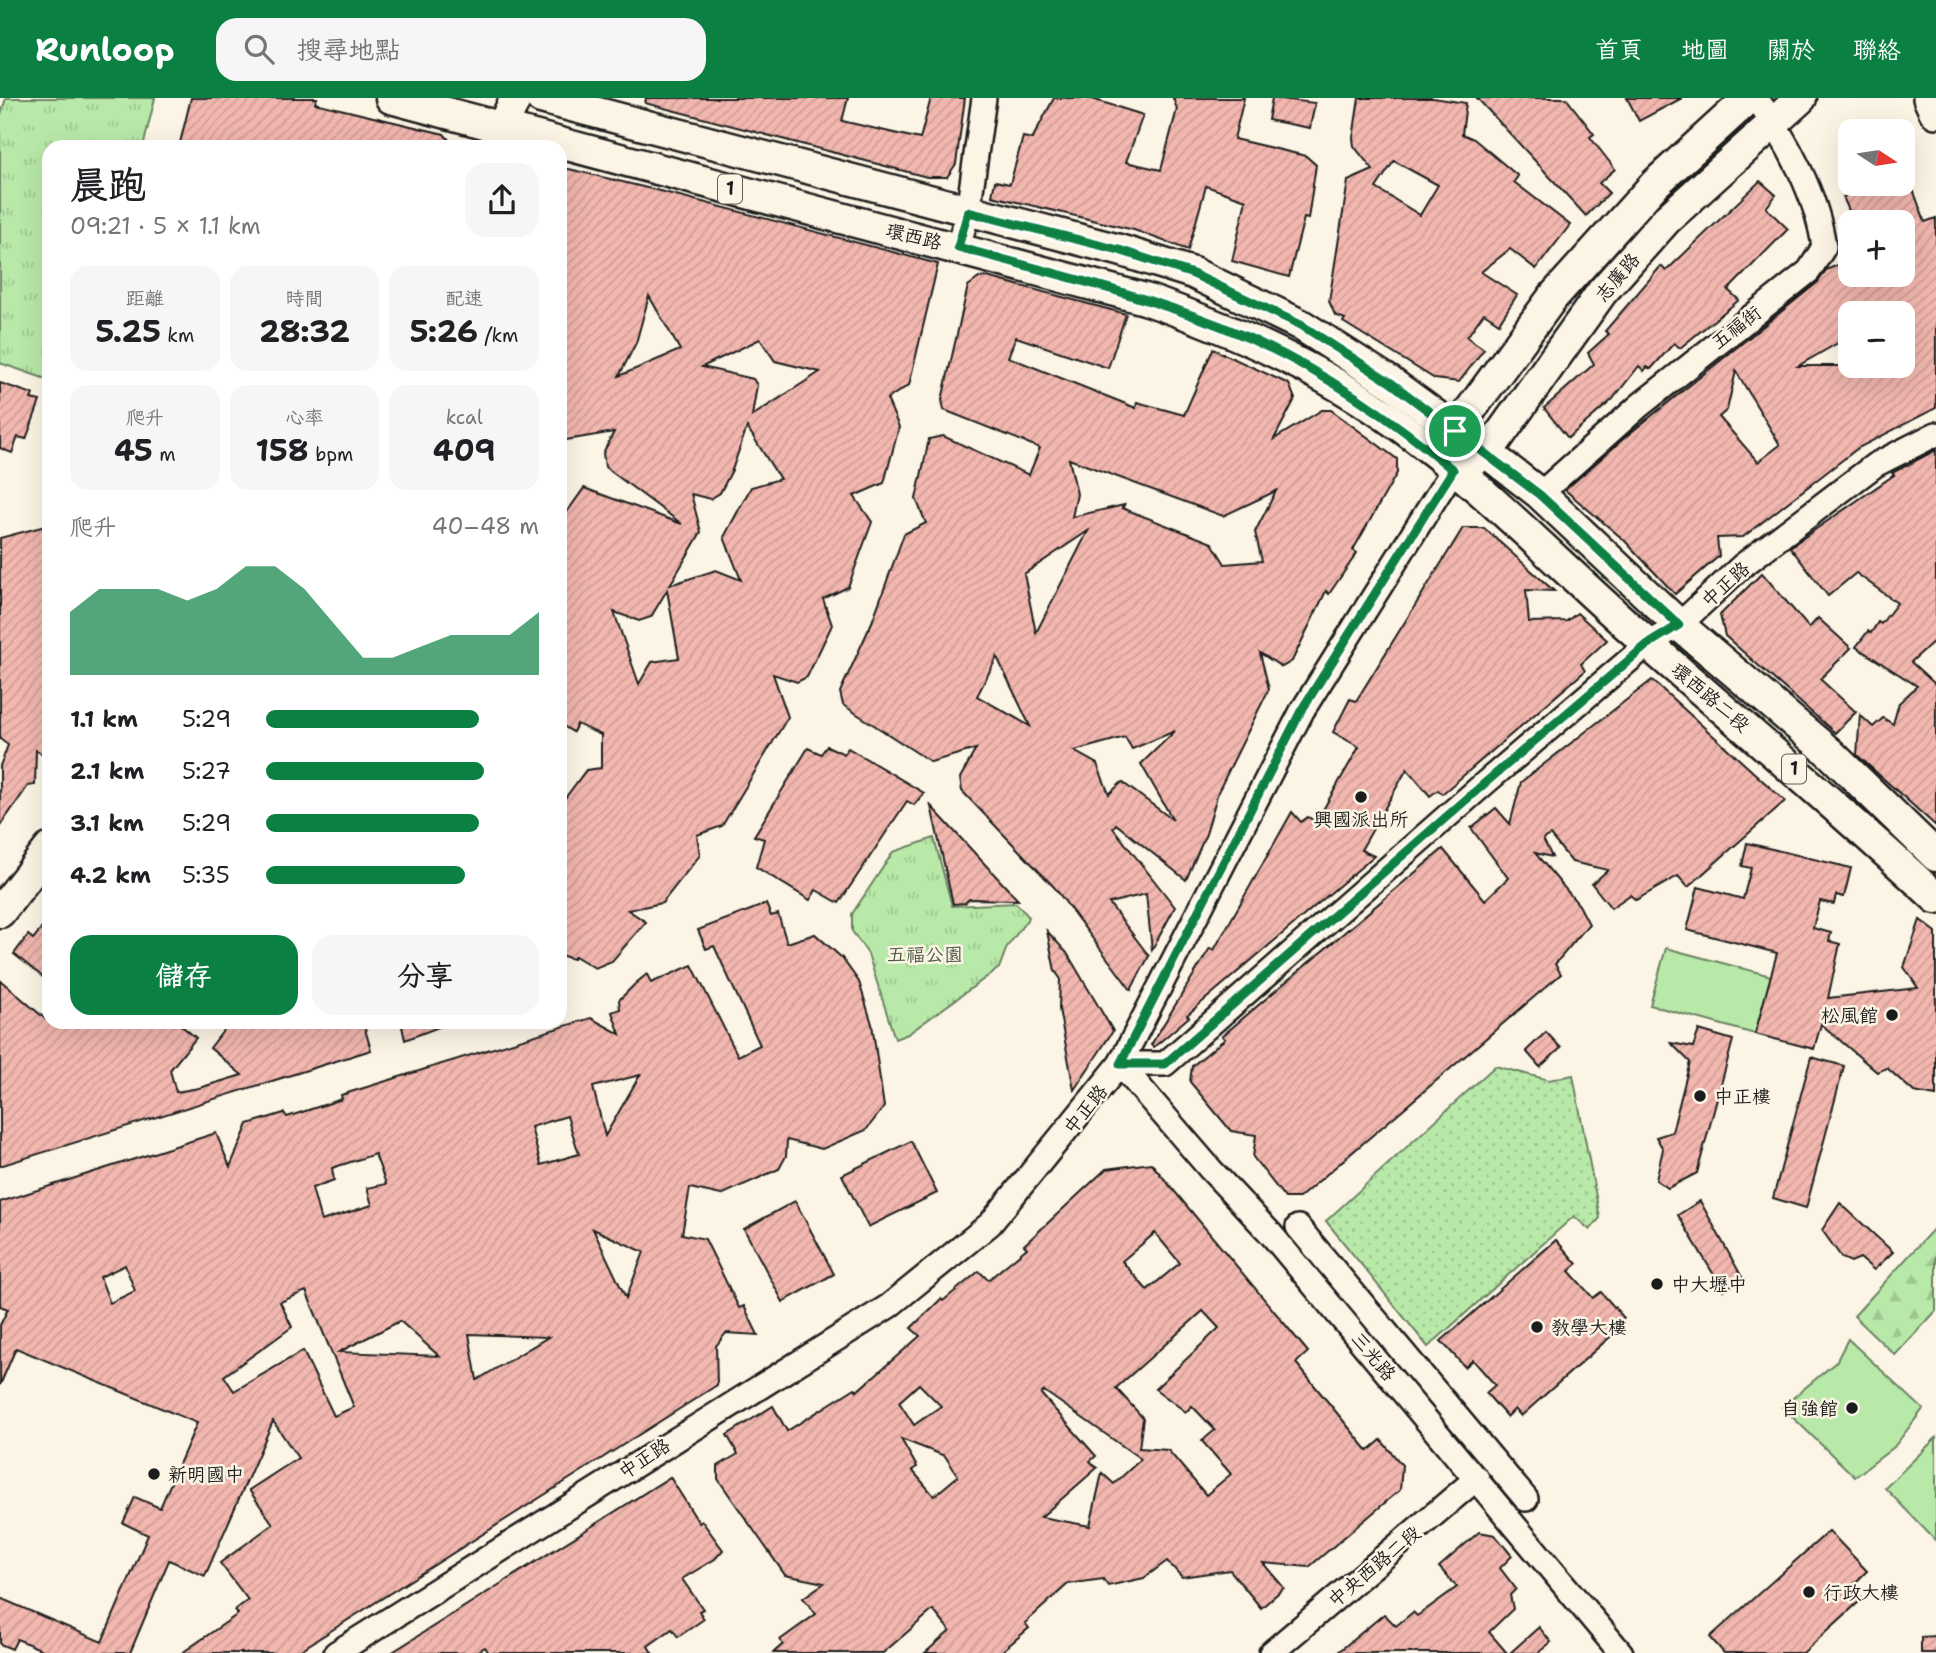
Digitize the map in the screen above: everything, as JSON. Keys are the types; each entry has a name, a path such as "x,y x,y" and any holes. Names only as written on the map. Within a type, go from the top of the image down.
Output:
{"highway":[{"path":"1930,98 1936,111"}],"main road":[{"name":"1","path":"391,98 500,137"},
{"path":"496,98 500,137"},
{"path":"500,137 516,98"},
{"name":"環西路","path":"541,98 1119,250 1193,274 1243,295 1324,339 1390,382 1455,431"},
{"name":"志廣路","path":"1455,431 1553,297 1655,184 1749,98"},
{"name":"志廣路","path":"1453,470 1487,453 1602,292 1765,109 1801,98"},
{"name":"環西路","path":"567,153 958,247 1145,299 1224,327 1327,380 1400,426 1453,470"},
{"path":"1453,470 1455,431"},
{"name":"環西路二段","path":"1455,431 1540,495 1679,625 1830,753 1936,856"},
{"name":"環西路二段","path":"1453,470 1493,501 1569,575 1648,644 1828,797 1936,898"},
{"path":"0,912 42,858"}],"street":[{"path":"958,247 968,212 984,98"},
{"name":"五福街","path":"1540,495 1649,398 1809,271 1824,247 1820,216 1765,109"},
{"name":"中正路","path":"336,1653 889,1306 990,1224 1120,1064 1165,1064 1474,792 1648,644 1679,625 1742,566 1875,465 1936,434"},
{"path":"1120,1064 1301,711 1453,470"},
{"name":"三光路","path":"1120,1064 1211,1170 1271,1234 1621,1653"},
{"path":"1298,1227 1526,1499"},
{"name":"中央西路二段","path":"1271,1653 1477,1478"}],"green space":[{"path":"6,98 155,98 145,140 42,140 42,378 0,363 0,117"},
{"name":"五福公園","path":"934,838 952,906 1016,903 1029,917 1007,947 999,968 908,1034 895,1039 868,954 852,931 852,914 893,852"},
{"path":"1666,948 1771,976 1755,1034 1650,1005"},
{"path":"1495,1066 1549,1080 1573,1075 1600,1218 1590,1230 1574,1216 1428,1347 1326,1221"},
{"path":"1936,1226 1936,1311 1895,1355 1854,1316"},
{"name":"自強館","path":"1848,1339 1923,1409 1894,1447 1855,1477 1782,1407 1836,1362"},
{"path":"1936,1438 1936,1541 1885,1488"}],"building":[{"path":"191,98 317,98 315,103 444,134 449,140 181,140"},
{"path":"646,98 848,98 842,121 920,139 931,98 965,98 956,164 947,177 927,177 645,103"},
{"path":"1054,98 1089,98 1143,115 1126,162 1161,170 1177,109 1173,98 1244,98 1234,139 1306,156 1316,165 1308,219 1304,218 1289,277 1232,261 1246,200 1206,186 1188,250 1134,230 992,196 995,181 1010,184 1023,137 1032,139"},
{"path":"1272,98 1315,103 1310,128 1268,120"},
{"path":"1359,98 1433,98 1466,103 1462,134 1474,139 1518,176 1514,182 1570,225 1536,269 1510,249 1481,272 1517,295 1499,323 1484,313 1467,337 1484,349 1459,382 1435,379 1335,315 1329,301 1348,181 1373,170 1354,146","holes":["1394,161 1438,185 1420,215 1376,188"]},
{"path":"1477,98 1566,98 1594,134 1590,137 1615,169 1599,183 1609,193 1586,216"},
{"path":"1627,98 1682,98 1639,121"},
{"path":"567,169 938,264 909,385 887,399 899,427 884,483 854,496 872,522 848,587 823,599 832,625 807,677 797,682 773,674 788,717 722,826 697,835 700,855 662,903 628,910 646,922 612,961 595,968 575,956 573,959 567,957 567,796 586,770 601,768 601,735 577,724 573,732 567,728 567,512 584,488 682,524 605,467 603,453 614,432 567,440","holes":["649,296 680,350 619,376 636,343","760,339 775,361 820,372 752,416 757,385 753,379 702,367","747,427 780,479 751,487 724,537 741,580 716,570 670,585 701,532 691,494 710,499 720,493 732,470","667,590 679,658 652,662 639,684 614,612 639,621 651,617"]},
{"path":"1760,181 1776,195 1766,208 1788,229 1728,290 1739,300 1680,348 1674,343 1651,369 1647,367 1644,371 1639,366 1612,400 1568,438 1544,408 1594,364 1588,353 1609,334 1605,331 1661,266 1666,271"},
{"path":"1915,195 1925,222 1936,218 1936,408 1858,448 1743,537 1717,538 1719,556 1675,594 1624,540 1565,490 1629,434 1818,282 1826,270 1838,265 1838,287 1915,287 1915,210 1849,210 1843,197 1845,196","holes":["1736,371 1780,445 1758,462 1719,417 1727,410"]},
{"path":"987,277 1126,314 1108,368 1016,337 1008,357 1136,408 1137,402 1184,415 1213,349 1289,384 1295,399 1274,439 1322,410 1331,410 1397,459 1397,473 1353,550 1357,553 1329,594 1326,591 1292,661 1282,667 1260,653 1269,689 1218,792 1206,834 1186,880 1116,824 1113,828 1175,907 1152,950 1146,894 1109,903 1149,956 1131,990 1054,887 962,791 960,778 976,749 931,762 843,705 840,692 872,622 904,534 926,523 916,499 929,439 943,436 1029,475 1040,448 944,410 942,400 968,286 979,278","holes":["1069,459 1223,516 1276,491 1255,532 1262,561 1225,564 1212,543 1122,508 1124,505 1072,517 1077,494","1088,531 1036,633 1024,574","997,657 1030,726 977,696","1175,731 1141,764 1173,820 1122,782 1109,794 1097,764 1074,751 1125,737 1132,749"]},
{"path":"0,383 33,394 31,399 40,401 26,439 18,437 12,453 0,448"},
{"path":"1936,450 1936,639 1911,662 1936,685 1936,826 1857,755 1860,715 1873,727 1883,718 1893,724 1899,703 1917,686 1856,647 1868,631 1871,633 1878,622 1881,624 1897,603 1856,573 1828,596 1790,547 1894,475 1892,473"},
{"path":"42,527 42,754 36,750 35,785 28,786 0,826 0,766 8,745 0,739 0,538"},
{"path":"1463,528 1484,528 1554,591 1526,590 1529,622 1567,621 1577,613 1607,640 1581,664 1585,671 1442,794 1438,790 1430,796 1407,769 1361,850 1374,856 1187,1015 1189,1017 1154,1047 1151,1045 1210,948 1214,950 1292,812 1301,822 1308,817 1316,822 1359,747 1333,732 1350,699 1356,701"},
{"path":"1762,573 1809,628 1818,618 1851,648 1820,679 1856,712 1835,733 1725,636 1720,615"},
{"path":"1652,680 1785,801 1688,887 1678,876 1636,900 1630,895 1611,908 1592,884 1608,870 1572,862 1550,835 1543,839 1552,857 1535,853 1579,905 1589,924 1555,964 1561,974 1299,1198 1285,1198 1253,1157 1256,1135 1231,1131 1190,1082 1192,1066 1225,1039 1222,1036 1443,849 1485,900 1508,878 1471,828 1496,808 1510,824 1521,782"},
{"path":"827,746 844,754 848,748 924,793 914,805 907,801 839,903 816,890 810,900 756,867 764,839 754,836 808,748 821,754"},
{"path":"931,806 1018,900 969,899 965,903 953,904"},
{"path":"1747,843 1851,868 1844,897 1836,895 1834,904 1820,901 1813,928 1831,933 1829,941 1840,944 1828,998 1918,988 1904,967 1920,920 1936,932 1936,1096 1914,1092 1887,1068 1877,1072 1821,1024 1814,1049 1755,1034 1777,953 1687,930 1698,887 1743,899 1751,868 1742,866"},
{"path":"766,904 771,916 778,914 787,943 815,934 842,958 859,982 872,1024 884,1107 866,1130 822,1149 787,1140 786,1156 779,1169 721,1195 690,1188 682,1234 705,1239 739,1308 744,1306 758,1335 726,1333 716,1346 717,1385 296,1653 182,1653 238,1614 235,1610 248,1600 220,1563 273,1524 249,1490 298,1458 273,1421 205,1576 169,1560 130,1653 49,1653 17,1639 12,1649 0,1644 0,1598 102,1642 148,1535 123,1523 135,1497 160,1508 197,1423 16,1348 0,1385 0,1325 8,1309 0,1306 0,1202 216,1133 230,1167 248,1124 284,1113 287,1117 342,1099 341,1095 555,1029 567,1029 567,1025 591,1018 620,1034 612,1012 620,1009 619,1000 636,983 647,974 651,983 692,965 738,1056 760,1045 714,946 706,949 698,930","holes":["640,1075 605,1136 593,1087","567,1116 579,1154 541,1165 531,1127","375,1154 386,1184 367,1188 372,1205 321,1221 312,1188 334,1180 332,1168","593,1229 644,1252 626,1298","125,1265 135,1291 110,1303 100,1277","306,1291 354,1407 334,1416 303,1351 234,1391 224,1376 292,1327 280,1302","400,1321 439,1356 339,1352","469,1334 548,1337 477,1380"]},
{"path":"42,928 42,976 14,954 28,935 33,939"},
{"path":"1047,931 1067,953 1113,1031 1074,1090 1059,1009 1060,978 1055,971"},
{"path":"0,980 42,1016 42,1029 185,1029 196,1038 170,1070 176,1092 242,1075 210,1048 225,1029 365,1029 371,1050 0,1166"},
{"path":"403,1029 433,1029 405,1040"},
{"name":"中正樓","path":"1699,1030 1733,1040 1697,1173 1668,1188 1656,1180 1663,1149 1656,1137 1672,1132 1690,1062 1671,1043 1693,1047"},
{"path":"1546,1032 1561,1048 1540,1067 1526,1051"},
{"path":"1811,1057 1844,1066 1806,1208 1773,1198"},
{"path":"911,1141 937,1193 868,1227 842,1175"},
{"path":"1151,1163 1308,1352 1296,1363 1368,1451 1381,1440 1402,1465 1400,1490 1309,1567 1263,1563 1284,1588 1261,1608 1230,1570 1182,1577 1167,1561 1144,1578 1108,1586 1103,1579 1068,1584 1025,1623 1029,1628 1000,1653 925,1653 950,1631 933,1610 883,1653 773,1653 783,1644 780,1640 816,1614 803,1598 824,1583 785,1575 718,1479 718,1466 738,1454 727,1435 773,1406 787,1431 855,1388 857,1391 920,1336 911,1328 941,1299 943,1301 979,1271 988,1280 1027,1248 1024,1245 1106,1169","holes":["1155,1233 1180,1263 1147,1290 1122,1261","1203,1311 1219,1328 1155,1389 1186,1412 1192,1406 1215,1430 1202,1441 1231,1474 1206,1495 1168,1450 1139,1448 1143,1418 1116,1388","919,1384 941,1406 914,1425 899,1402","1044,1391 1141,1459 1114,1484 1102,1473 1090,1526 1041,1517 1097,1468 1090,1461 1096,1456 1041,1394","901,1439 945,1456 958,1476 934,1496 912,1470 917,1467"]},
{"path":"795,1201 834,1274 783,1302 744,1229"},
{"path":"1700,1201 1743,1279 1723,1290 1678,1215"},
{"path":"1840,1203 1893,1252 1874,1270 1860,1258 1851,1262 1842,1258 1822,1230"},
{"name":"教學大樓","path":"1556,1240 1577,1264 1569,1271 1593,1298 1601,1292 1624,1318 1616,1325 1619,1329 1521,1416 1515,1409 1507,1417 1486,1393 1495,1385 1473,1360 1465,1367 1441,1341"},
{"path":"670,1477 699,1523 702,1521 723,1550 715,1559 682,1579 703,1609 699,1611 704,1619 678,1637 672,1629 648,1646 652,1653 489,1653 485,1647 474,1653 391,1653"},
{"name":"行政大樓","path":"1829,1531 1867,1571 1853,1585 1862,1599 1803,1653 1724,1653 1710,1637"},
{"path":"1479,1532 1495,1535 1512,1556 1500,1568 1516,1589 1510,1595 1513,1609 1489,1632 1507,1653 1337,1653 1384,1614 1396,1626 1413,1612 1417,1616 1457,1587 1439,1567"},
{"path":"1539,1627 1551,1642 1538,1653 1510,1653"},
{"path":"1936,1636 1936,1653 1921,1653 1921,1637"}],"place":[{"name":"興國派出所","path":"1361,797"},
{"name":"松風館","path":"1892,1015"},
{"name":"中正樓","path":"1700,1096"},
{"name":"中大壢中","path":"1657,1284"},
{"name":"教學大樓","path":"1537,1327"},
{"name":"自強館","path":"1852,1408"},
{"name":"新明國中","path":"154,1474"},
{"name":"行政大樓","path":"1809,1592"}],"route":[{"path":"968,212 1119,250 1193,274 1243,295 1301,325 1390,382 1455,431 1540,495 1679,625 1648,644 1485,783 1165,1064 1120,1064 1196,911 1301,711 1453,470 1400,426 1327,380 1224,327 1145,299 958,247 968,212"}]}
